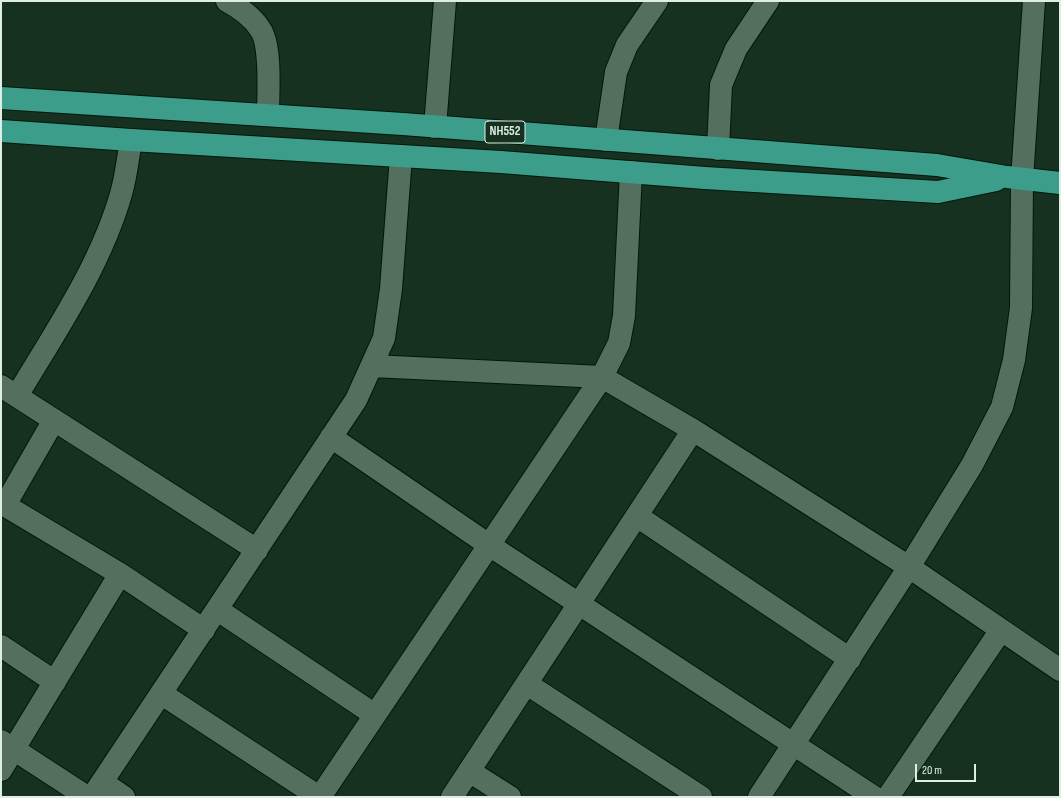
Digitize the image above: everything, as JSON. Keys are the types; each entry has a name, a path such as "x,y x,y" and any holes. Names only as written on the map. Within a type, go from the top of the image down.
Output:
{"highway":[{"name":"NH552","path":"1,98 268,115 937,164 1014,178 1060,183"},
{"name":"NH552","path":"1,131 938,192 1014,178"}],"street":[{"path":"227,1 244,10 262,30 269,59 268,115"},
{"path":"435,127 445,1"},
{"path":"606,140 616,72 626,45 657,1"},
{"path":"718,149 720,85 736,49 768,1"},
{"path":"760,797 909,567 972,465 1002,407 1014,360 1021,308 1014,178 1034,1"},
{"path":"131,140 121,193 105,240 77,295 9,391 257,550"},
{"path":"94,792 162,694 356,400 384,338 391,289 401,156"},
{"path":"162,694 319,797 602,377 619,343 624,316 631,172"},
{"path":"372,366 602,377 693,430 909,567 1060,670"},
{"path":"54,420 3,504 120,574 204,630"},
{"path":"452,797 693,430"},
{"path":"331,437 489,545 580,603 874,797"},
{"path":"637,516 850,659"},
{"path":"1,770 8,745 55,682 120,574"},
{"path":"218,610 375,715"},
{"path":"888,797 1001,630"},
{"path":"1,646 55,682"},
{"path":"526,684 701,797"},
{"path":"8,745 94,792 124,797"},
{"path":"469,771 510,797"}]}
